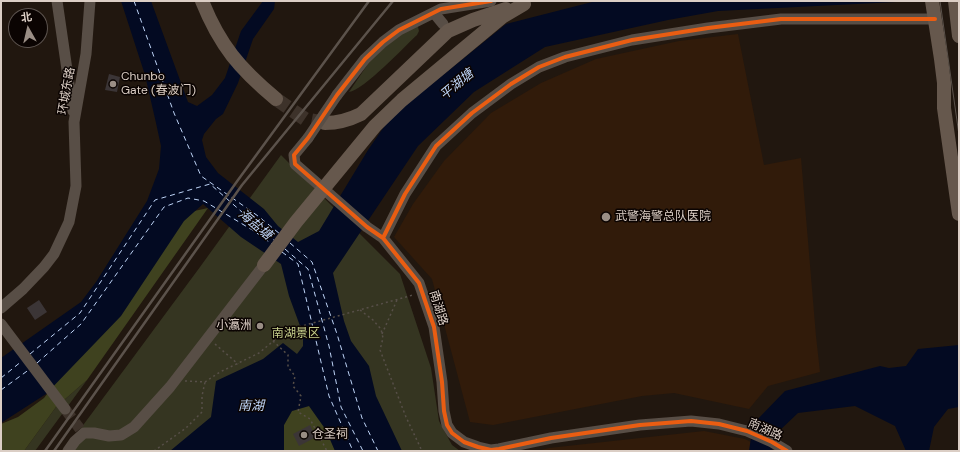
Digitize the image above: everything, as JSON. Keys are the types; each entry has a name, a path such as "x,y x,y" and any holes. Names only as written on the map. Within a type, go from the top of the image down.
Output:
{"main road":[{"path":"202,1 217,34 230,53 253,80 279,96 238,54 220,26 210,1"},
{"path":"328,119 342,115 361,105 443,28 473,20 522,2"},
{"path":"264,265 296,222 375,126 402,100 522,2"},
{"path":"956,2 959,20 959,36"},
{"path":"933,8 944,82 944,108 959,214"},
{"path":"443,28 461,41 464,48"}],"street":[{"path":"57,1 74,122"},
{"name":"环城东路","path":"1,308 23,289 44,267 54,254 69,222 76,186 74,122 86,54 90,1"},
{"name":"南湖路","path":"491,1 441,9 399,30 383,42 365,59 294,155 295,164 367,227 383,238 419,283 434,327 442,382 444,411 447,425 452,433 464,442 491,450 550,438 690,420 719,424 746,431 772,442 787,451"},
{"path":"383,238 405,194 436,146 472,113 511,84 539,68 565,57 632,40 708,28 781,19 933,8"},
{"path":"434,13 443,28"},
{"path":"66,59 84,66"},
{"path":"68,451 82,431 109,436 121,434 134,427 174,381 264,265"},
{"path":"1,324 65,409"}],"path":[{"path":"174,381 205,382 220,372 259,353 283,333 302,326 423,292"},
{"path":"398,300 382,334 380,350 406,417 422,451"},
{"path":"360,310 373,320 381,329 382,334"},
{"path":"208,338 238,364"},
{"path":"273,341 288,355 288,367 295,376 293,386 301,396 298,412 310,419 327,451"},
{"path":"154,451 186,428 202,412 202,396 205,382"}],"shaded area":[{"name":"武警海警总队医院","path":"738,34 764,165 801,158 820,372 768,386 749,409 674,393 642,396 493,425 470,422 432,279 394,237 413,204 444,161 491,113 541,83 596,59 679,41"},
{"path":"704,431 745,439 768,451 537,451 549,448"}],"green space":[{"path":"412,27 418,27 419,31 417,35 374,76 364,84 349,92 370,61 404,30"},
{"name":"南湖景区","path":"281,155 400,274 431,368 439,421 452,445 460,451 64,451 200,267"},
{"path":"208,208 87,380 56,407 24,451 1,451 1,424 18,417 44,398 185,213"},
{"path":"87,380 35,451 24,451 56,407"},
{"path":"309,406 326,430 335,451 284,451 284,425 292,411"}],"water":[{"path":"121,1 151,1 188,102 197,106 212,95 225,78 241,31 263,1 275,1 274,9 253,39 238,83 223,114 216,119 204,134 202,140 206,157 218,173 264,209 278,226 298,242 319,231 368,150 390,118 506,24 596,1 916,1 718,11 668,20 545,47 474,92 418,146 333,273 344,321 351,341 369,366 376,396 402,451 335,451 326,430 309,406 292,411 284,425 284,451 170,451 211,417 216,381 263,359 283,343 297,354 303,346 303,334 289,296 281,264 241,237 203,204 184,221 121,316 46,394 1,423 1,358 81,302 96,282 147,201 159,169 161,146 156,123 145,75"},
{"path":"959,345 959,407 948,409 934,427 929,451 906,451 895,426 855,406 798,413 777,433 772,451 749,451 753,424 785,391 880,366 889,368 906,366 918,349"}],"building":[{"path":"109,74 120,77 117,92 105,90"},
{"path":"39,300 47,312 35,320 27,308"},
{"name":"仓圣祠","path":"310,425 316,437 299,446 293,434"}],"ferry route":[{"path":"134,1 174,113 201,176 258,216 280,234"},
{"path":"30,354 80,313 155,200 210,184 275,241"},
{"path":"37,363 81,324 164,207 188,198 204,201 254,231 272,244"},
{"path":"290,243 312,262 337,334 362,418 378,451"},
{"path":"285,249 308,269 329,346 341,407 363,451"},
{"path":"282,252 298,264 329,396 353,451"},
{"path":"1,378 22,361"},
{"path":"1,390 30,369"}],"tunnel":[{"path":"276,99 305,119 325,123"},
{"path":"65,409 80,429"}],"tram line":[{"path":"940,1 959,135"}],"railway":[{"path":"45,451 238,180 369,1"},
{"path":"54,451 242,185 393,1"}],"cycle path":[{"path":"491,1 441,9 399,30 383,42 365,59 294,155 295,164 367,227 383,238 419,283 434,327 442,382 444,411 447,425 452,433 464,442 491,450 551,438 640,425 691,421 719,424 747,431 772,442 787,451"},
{"path":"383,238 405,194 436,146 472,113 511,84 539,67 565,57 632,40 708,28 781,19 935,19"}],"place":[{"name":"Chunbo Gate (春波门)","path":"113,84"},
{"name":"武警海警总队医院","path":"606,217"},
{"name":"小瀛洲","path":"260,326"},
{"name":"仓圣祠","path":"304,435"}],"water label":[{"name":"平湖塘","path":"457,85"},
{"name":"海盐塘","path":"255,225"},
{"name":"南湖","path":"251,407"}]}
